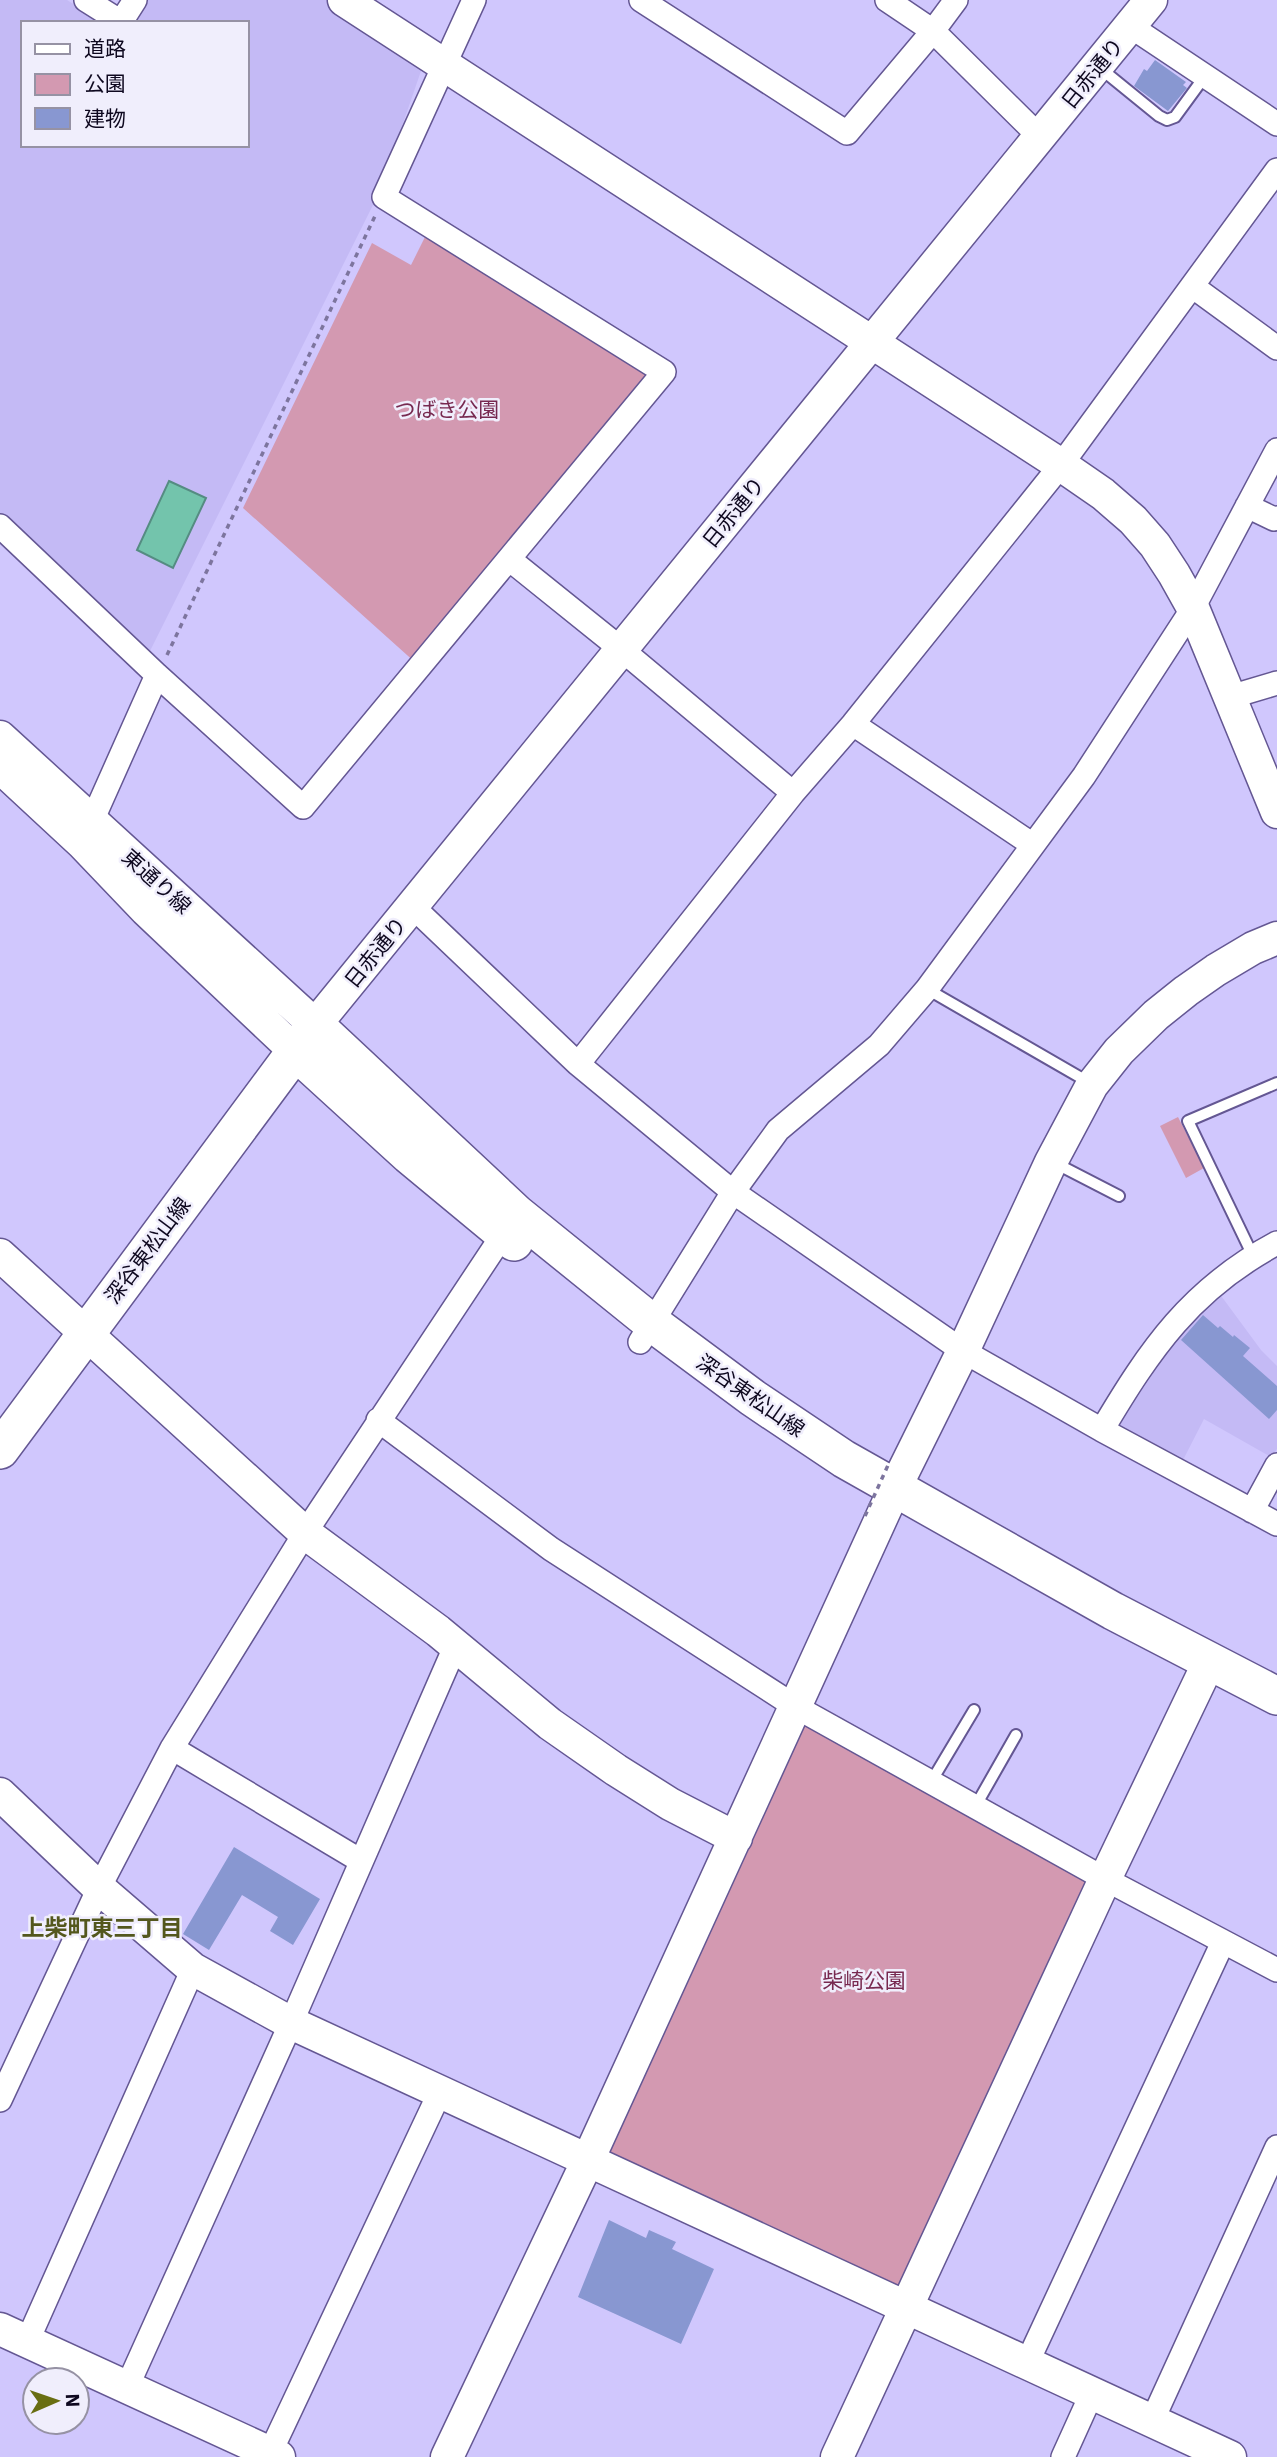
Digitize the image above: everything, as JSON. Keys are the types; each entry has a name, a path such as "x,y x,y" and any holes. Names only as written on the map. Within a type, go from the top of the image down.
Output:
{"main road":[{"name":"深谷東松山線","path":"0,1450 305,1038 510,1224 646,1333 753,1398 844,1459 884,1494 1113,1611 1277,1722"},
{"name":"深谷東松山線","path":"1205,1671 1277,1696"}],"street":[{"path":"86,0 119,21"},
{"path":"122,21 135,0"},
{"path":"344,0 873,341 1061,465 1103,494 1133,520 1161,555 1193,608 1277,812"},
{"path":"0,526 157,676 303,807 664,372 384,197 474,0"},
{"path":"641,0 847,134 956,0"},
{"path":"887,0 933,31 1040,137"},
{"name":"日赤通り","path":"305,1038 1151,0"},
{"path":"1130,26 1277,124"},
{"path":"578,1064 793,793 853,724 1061,465 1277,170"},
{"path":"1192,286 1277,348"},
{"path":"646,1333 733,1192 778,1130 879,1045 927,989 1084,776 1193,608 1277,450"},
{"path":"1247,506 1277,518"},
{"path":"509,559 793,793"},
{"path":"87,832 157,676"},
{"path":"1230,697 1277,683"},
{"path":"853,724 1033,845"},
{"name":"東通り線","path":"0,737 87,832 305,1038"},
{"name":"東通り線","path":"0,767 87,832"},
{"path":"412,906 578,1064 733,1192 962,1351 1277,1524"},
{"path":"447,2457 588,2160 796,1707 884,1494 962,1351 1051,1162 1092,1085 1119,1051 1166,1007 1216,970 1253,948 1277,938"},
{"path":"0,2100 99,1888 172,1748 305,1533 510,1224"},
{"path":"1102,1430 1139,1368 1180,1316 1253,1256 1277,1243"},
{"path":"0,1255 305,1533 456,1647 550,1724 670,1804 736,1838"},
{"path":"378,1420 551,1549 796,1707 1105,1879 1277,1970"},
{"path":"1252,1511 1277,1465"},
{"path":"127,2388 456,1647"},
{"path":"837,2457 1105,1879 1205,1671"},
{"path":"172,1748 361,1861"},
{"path":"0,1794 99,1888 193,1969 291,2023 1230,2457"},
{"path":"1027,2363 1223,1941"},
{"path":"193,1969 14,2336 274,2455 440,2092"},
{"path":"1152,2421 1277,2147"},
{"path":"1063,2457 1092,2393"}],"lane":[{"path":"1097,66 1167,120 1175,117 1205,76"},
{"path":"927,989 1092,1085"},
{"path":"1253,1256 1188,1121 1277,1083"},
{"path":"1051,1162 1119,1196"},
{"path":"931,1782 974,1710"},
{"path":"975,1807 1016,1735"}],"path":[{"path":"157,676 384,197"}],"shaded area":[{"path":"0,0 67,0 100,21 21,21 21,147 248,147 248,21 133,21 146,0 329,0 422,68 379,193 148,655 0,515"},
{"path":"169,481 206,498 173,568 137,550"},
{"path":"1219,1293 1261,1350 1277,1366 1277,1449 1271,1457 1204,1419 1181,1464 1121,1432 1119,1424 1188,1321"}],"green space":[{"name":"つばき公園","path":"429,229 657,373 417,664 243,508 372,243 411,265"},
{"path":"1178,1117 1204,1168 1186,1178 1160,1126"},
{"name":"柴崎公園","path":"796,1707 1105,1879 907,2307 588,2160"}],"building":[{"path":"1155,60 1186,82 1183,85 1187,88 1168,111 1134,86 1144,69 1147,71"},
{"path":"1203,1315 1250,1348 1243,1356 1277,1386 1277,1410 1269,1419 1181,1340"},
{"path":"234,1847 320,1899 293,1945 270,1931 278,1917 242,1895 209,1950 183,1934"},
{"path":"609,2220 646,2238 649,2230 676,2242 672,2249 714,2269 681,2344 578,2297"}],"district":[{"name":"上柴町東三丁目","path":"102,1927"}]}
